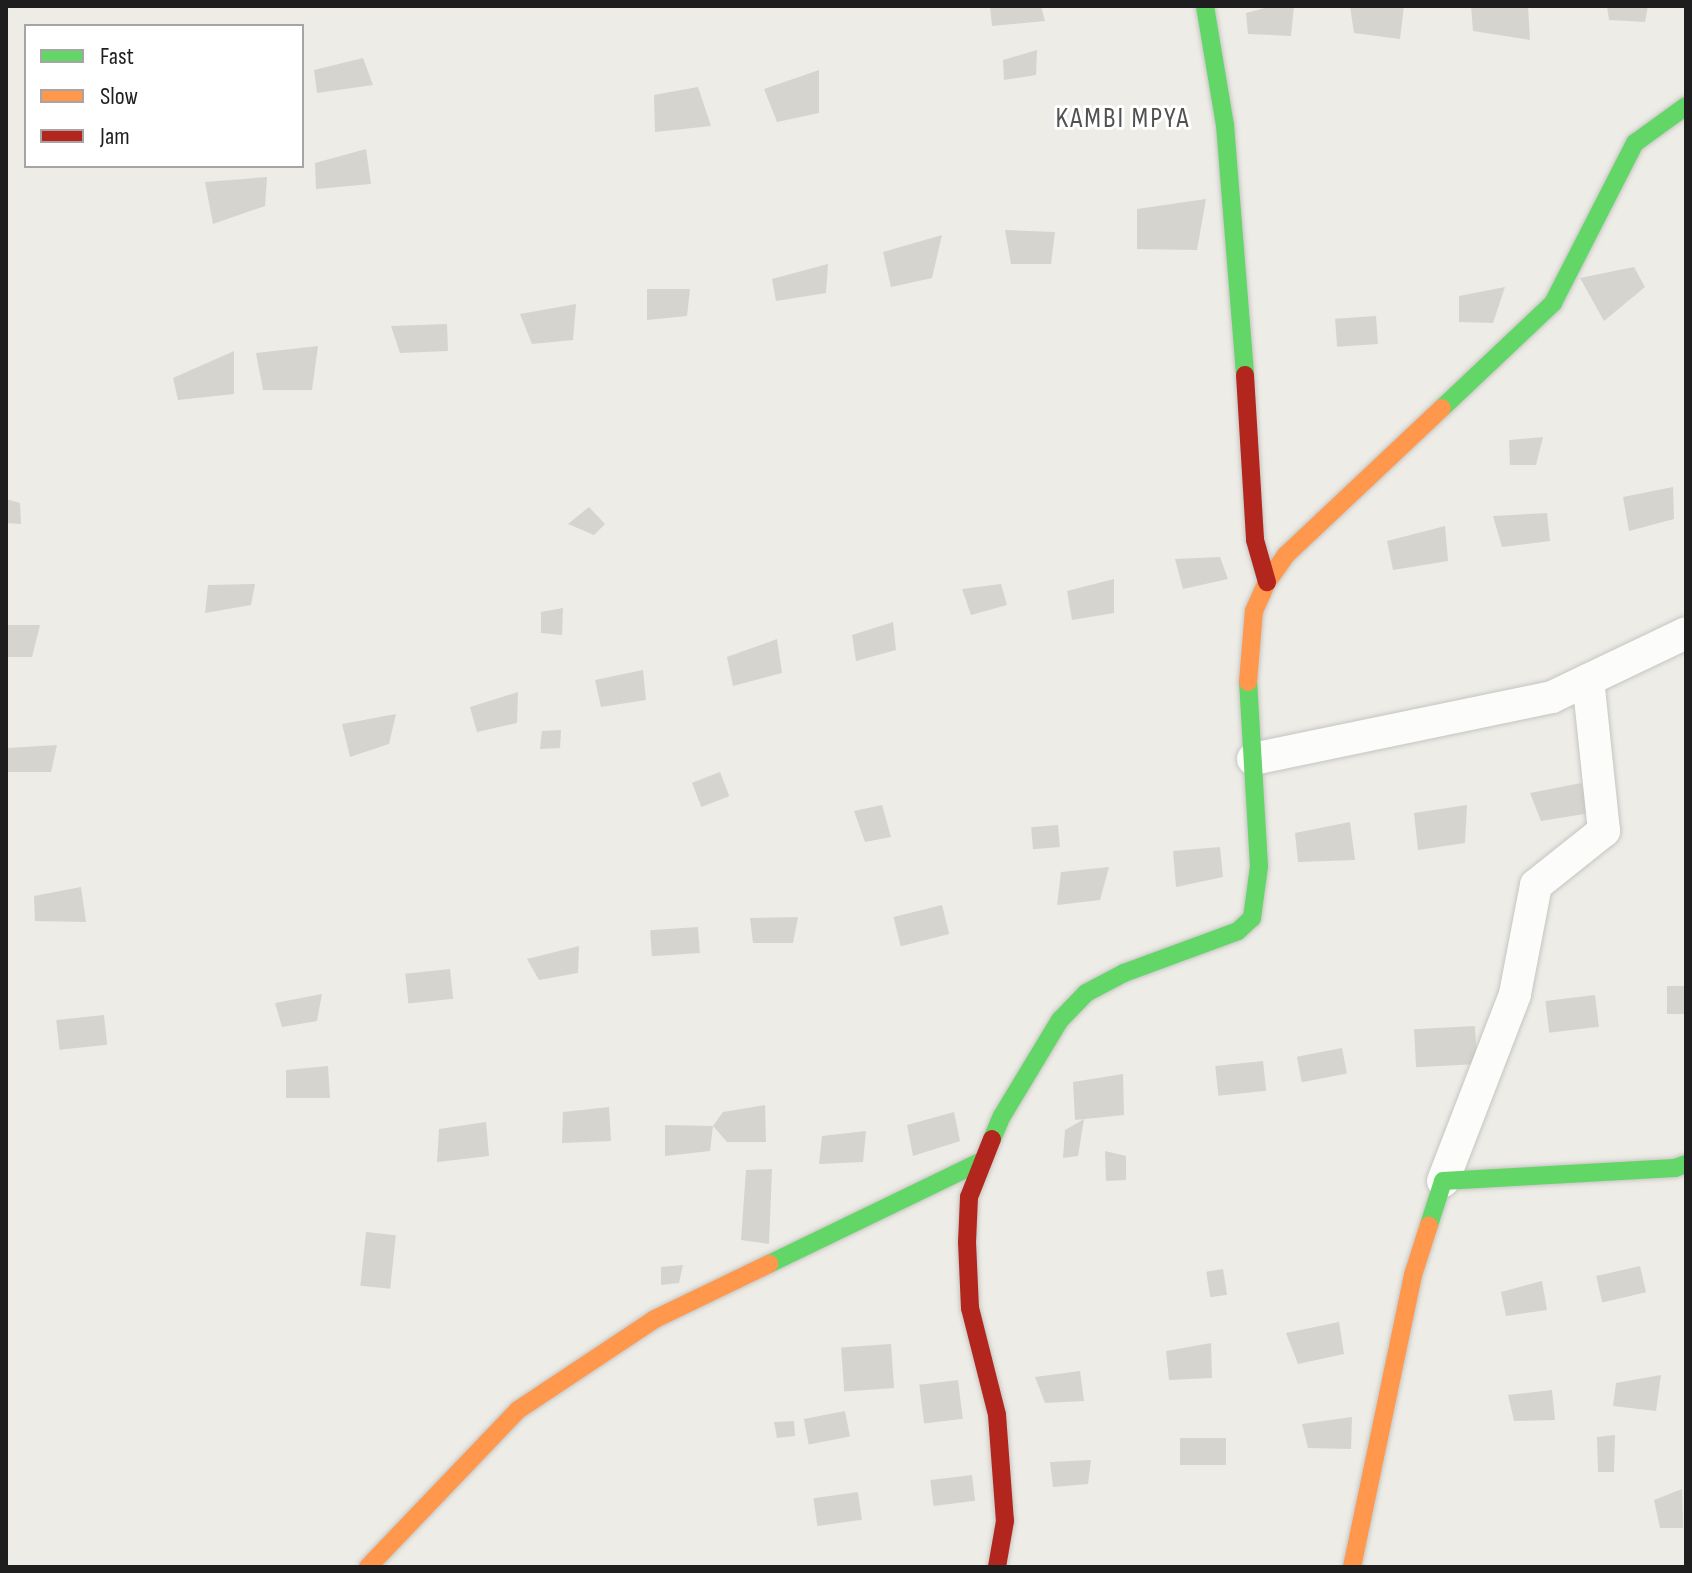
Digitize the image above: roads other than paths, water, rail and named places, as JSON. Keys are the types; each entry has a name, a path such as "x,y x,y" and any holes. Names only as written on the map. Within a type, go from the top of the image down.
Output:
{"street":[{"path":"1205,6 1225,125 1243,338 1255,540 1267,582"},
{"path":"997,1567 1005,1521 997,1415 970,1308 967,1242 969,1197 980,1162 1035,1056 1060,1020 1086,993 1124,973 1238,931 1252,918 1259,866 1248,695 1249,643 1254,611 1267,582 1286,555 1553,303 1635,143 1686,106"},
{"path":"1253,759 1552,697 1686,633"},
{"path":"1352,1567 1413,1275 1443,1181 1515,994 1536,885 1604,831 1588,680"},
{"path":"368,1567 518,1410 655,1319 980,1162"},
{"path":"1443,1181 1675,1168 1686,1164"}],"district":[{"name":"KAMBI MPYA","path":"1123,119"}]}
